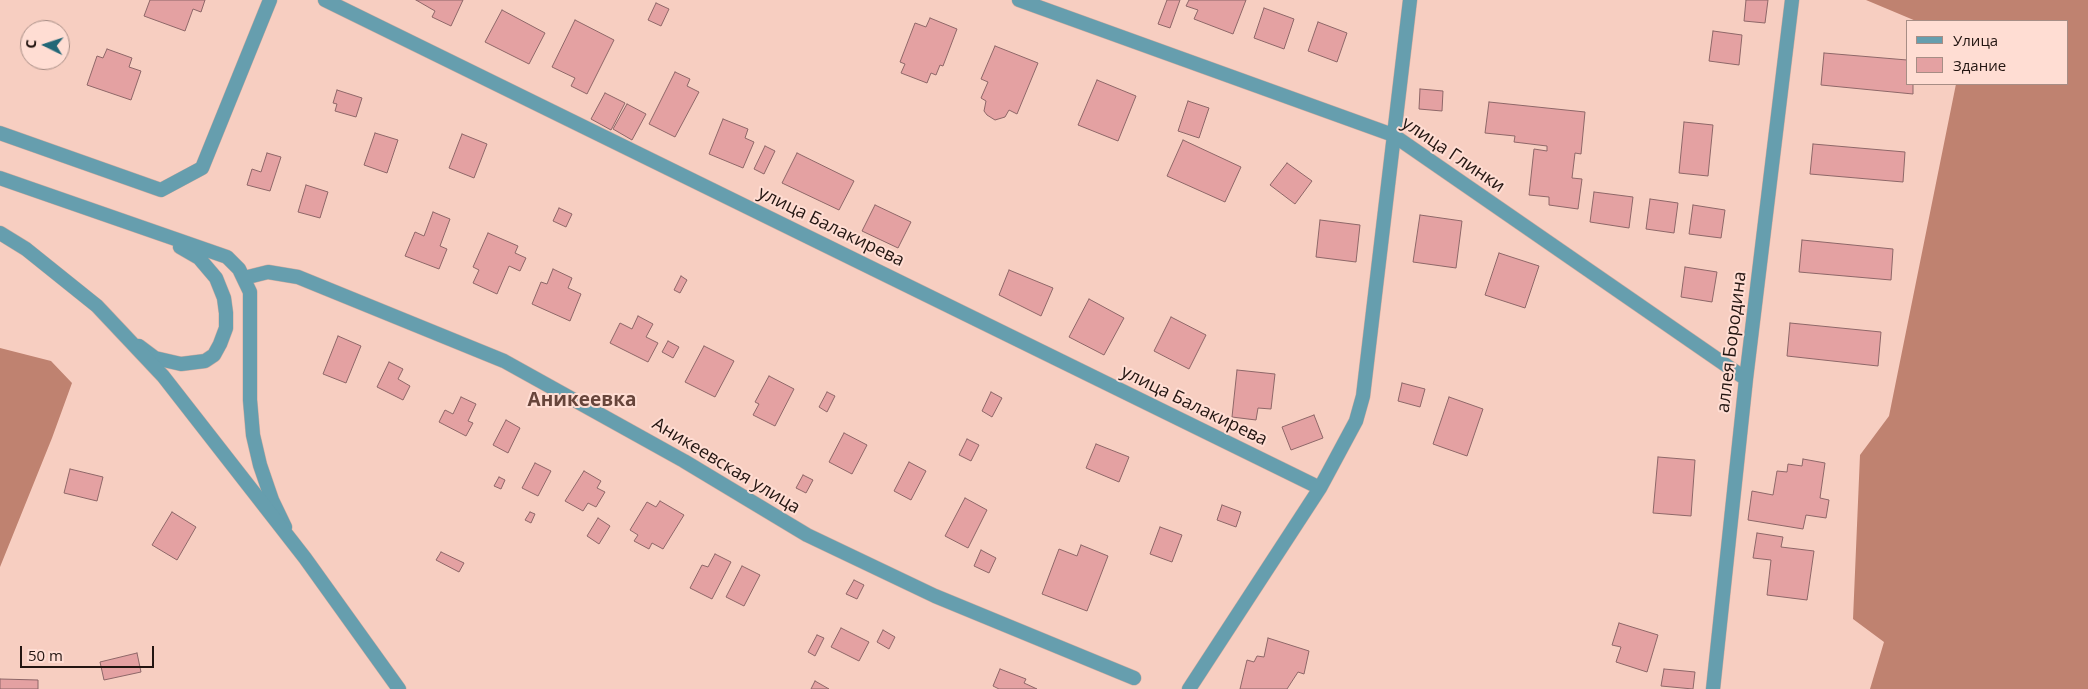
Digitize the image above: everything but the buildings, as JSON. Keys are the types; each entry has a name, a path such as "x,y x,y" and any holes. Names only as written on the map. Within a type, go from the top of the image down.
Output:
{"street":[{"path":"0,133 161,190 202,168 270,0"},
{"name":"улица Балакирева","path":"325,0 1320,488"},
{"name":"улица Глинки","path":"1019,0 1393,135 1746,379"},
{"path":"1189,689 1320,488 1352,429 1363,396 1410,0"},
{"name":"аллея Бородина","path":"1713,689 1746,379 1792,0"},
{"path":"0,178 154,230 227,257 239,269 250,292 250,400 253,436 260,465 272,500 287,531 305,558 399,689"},
{"path":"128,339 156,358 170,363 194,364 214,355 226,328 224,298 216,278 198,258 154,230"},
{"path":"0,233 26,249 97,306 128,339 162,376 305,558"},
{"name":"Аникеевская улица","path":"244,278 268,272 298,277 504,361 684,461 806,535 935,596 1134,678"}],"shaded area":[{"path":"1866,0 2088,0 2088,689 1870,689 1884,642 1853,619 1860,455 1889,416 1956,85 2068,85 2068,20 1914,20"},
{"path":"0,348 51,361 72,383 0,567"}],"district":[{"name":"Аникеевка","path":"582,401"}]}
